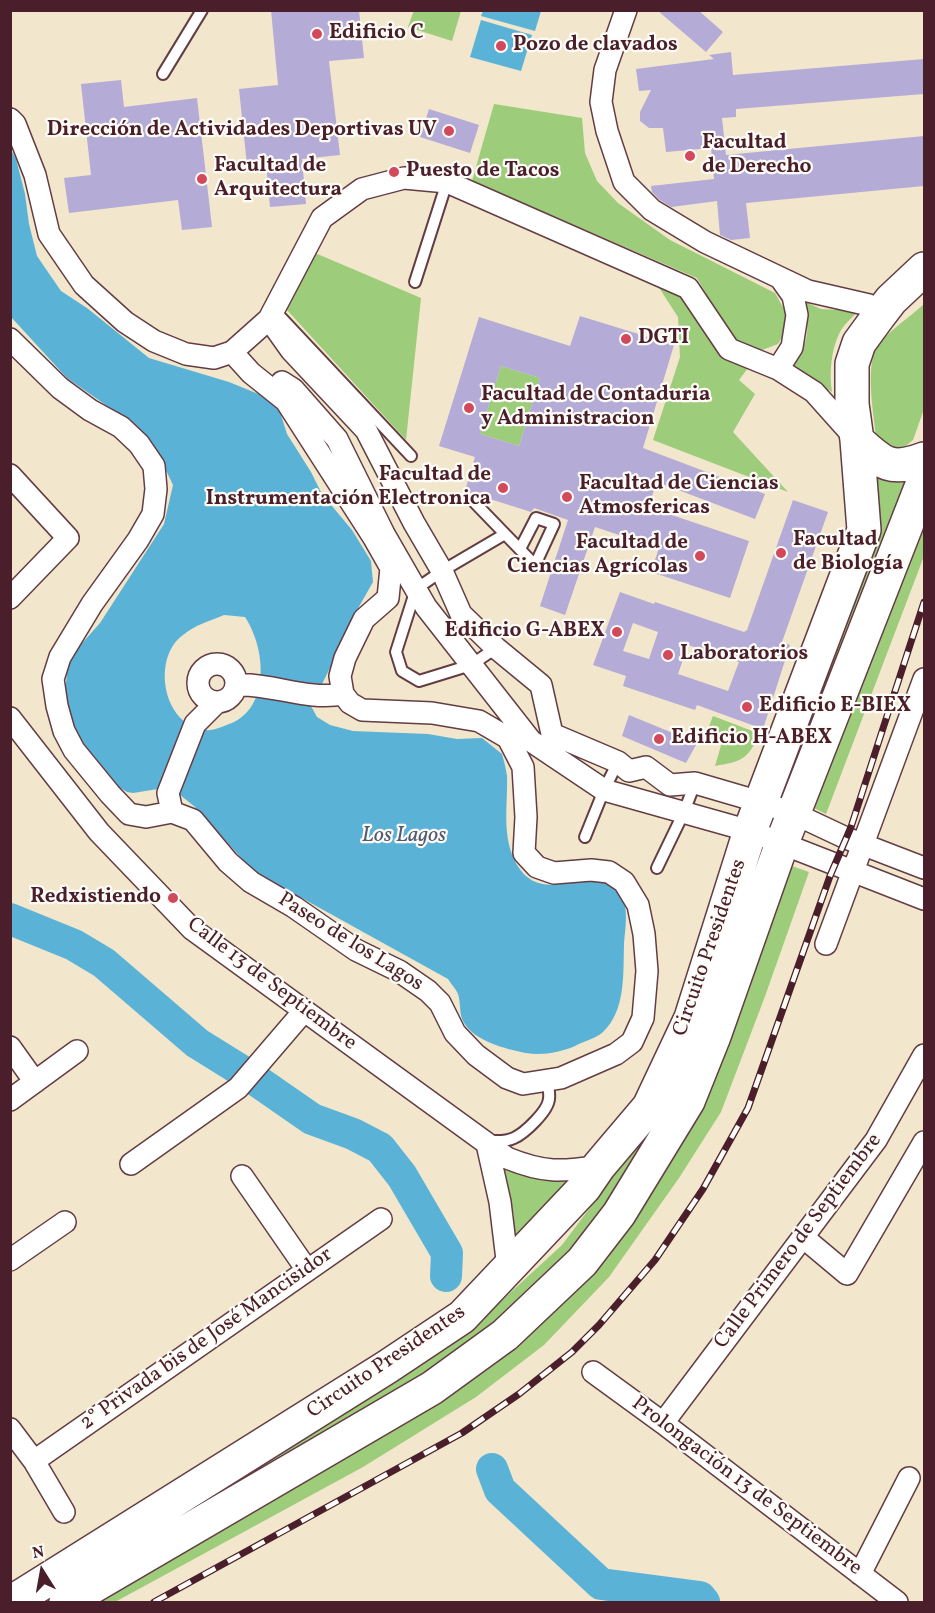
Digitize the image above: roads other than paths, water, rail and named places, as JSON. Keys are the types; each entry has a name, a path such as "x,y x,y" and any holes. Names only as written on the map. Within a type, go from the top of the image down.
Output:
{"main road":[{"name":"Circuito Presidentes","path":"12,1602 387,1367 462,1317 584,1188 599,1166 649,1107 691,1018 755,816 864,531 852,404 852,364 859,344 884,308 924,269"},
{"path":"884,308 924,289"},
{"path":"857,440 878,460 899,466 924,459"},
{"name":"Circuito Presidentes","path":"66,1602 432,1388 505,1335 582,1262 619,1214 688,1101 714,1036 782,843 924,480"}],"street":[{"path":"626,10 605,70 601,102 607,131 624,182 652,210 705,242 808,291 884,308"},
{"path":"10,118 15,124 35,175 49,234 84,285 125,322 154,341 186,354 214,358 232,352 272,315 322,218 362,189 404,178 447,182 688,288 729,350 778,369 814,392 857,440"},
{"path":"778,369 792,347 797,315 793,296 780,278"},
{"path":"272,315 291,350 366,430 414,523 442,570 461,614 496,648 541,685 552,734 618,762 629,771 646,767 670,785 694,783 755,816 782,843 924,899"},
{"path":"10,339 60,388 90,410 121,427 139,444 154,466 156,489 153,514 138,540 92,604 60,657 53,679 64,731 74,750 129,814 146,817 170,803 195,724 218,702 247,685"},
{"path":"232,352 266,370 293,389 337,440 384,534 426,608 531,741 604,790 684,812 755,816 795,814 863,845 924,868"},
{"path":"218,702 205,698 198,687 198,680 209,665 223,664 247,685 334,695 345,658 364,619 388,597 391,568 286,401 251,373 232,352"},
{"path":"10,475 68,538 10,598"},
{"path":"826,944 924,680"},
{"name":"Paseo de los Lagos","path":"170,803 193,820 228,862 251,882 294,907 356,950 399,971 428,992 440,1004 455,1033 476,1055 507,1078 523,1084 561,1078 616,1054 632,1042 643,1018 647,971 644,934 638,904 624,882 609,872 591,870 554,873 537,867 524,854 526,817 523,767 508,738 479,721 432,713 362,710 334,695"},
{"name":"Calle 13 de Septiembre","path":"10,718 99,832 192,929 507,1158 533,1168 562,1171 599,1166"},
{"path":"131,1164 238,1088 304,1011"},
{"path":"10,1047 35,1082"},
{"path":"10,1100 77,1051"},
{"name":"Calle Primero de Septiembre","path":"663,1423 876,1140 924,1055"},
{"path":"484,1142 500,1202 508,1268"},
{"path":"804,1238 847,1274 924,1142"},
{"path":"242,1176 307,1270"},
{"name":"2° Privada bis de José Mancisidor","path":"34,1461 381,1219"},
{"path":"10,1260 65,1222"},
{"name":"Prolongación 13 de Septiembre","path":"593,1372 897,1602"},
{"path":"10,1428 34,1461 64,1512"},
{"path":"860,1574 909,1478"}],"lane":[{"path":"163,74 202,10"},
{"path":"415,282 447,182"},
{"path":"272,315 411,456"},
{"path":"475,503 520,549"},
{"path":"496,648 471,665 419,681 402,671 396,652 416,589 442,570 505,534"},
{"path":"585,837 618,762"},
{"path":"657,868 684,812 694,783"},
{"path":"484,1142 502,1142 514,1138 536,1120 547,1107 550,1098 547,1080"}],"water":[{"path":"483,10 541,11 535,31 481,16"},
{"name":"Pozo de clavados","path":"481,20 532,35 521,71 470,57"},
{"name":"Los Lagos","path":"10,148 16,159 25,194 37,256 61,291 87,308 149,358 229,382 266,397 280,412 287,434 322,494 352,530 371,561 373,582 348,626 311,706 317,717 330,725 353,731 428,734 457,739 482,738 502,754 507,776 506,821 509,843 517,865 528,878 541,884 555,885 596,879 608,883 619,892 625,904 626,918 622,991 616,1013 603,1032 570,1048 545,1054 518,1051 482,1039 474,1034 463,1021 458,994 448,979 253,871 195,807 174,790 158,789 133,793 117,786 86,750 73,729 65,695 68,659 100,623 164,524 173,485 164,466 123,417 67,378 11,317","holes":["224,615 245,617 256,642 260,660 259,688 255,699 250,709 232,723 209,730 191,726 179,717 166,690 167,659 173,646 192,628"]}],"waterway":[{"path":"10,919 74,945 104,963 197,1043 312,1119 353,1134 380,1148 402,1176 447,1253 446,1276"},
{"path":"492,1469 500,1490 601,1584 700,1597 704,1602"}],"railway":[{"path":"154,1602 462,1433 519,1394 572,1352 599,1325 655,1260 703,1189 748,1108 830,876 851,827 924,602"}],"place":[{"name":"Edificio C","path":"317,34"},
{"name":"Pozo de clavados","path":"501,46"},
{"name":"Dirección de Actividades Deportivas UV","path":"449,131"},
{"name":"Facultad de Derecho","path":"690,156"},
{"name":"Puesto de Tacos","path":"394,172"},
{"name":"Facultad de Arquitectura","path":"202,179"},
{"name":"DGTI","path":"626,339"},
{"name":"Facultad de Contaduria y Administracion","path":"469,408"},
{"name":"Facultad de Instrumentación Electronica","path":"503,488"},
{"name":"Facultad de Ciencias Atmosfericas","path":"567,497"},
{"name":"Facultad de Biología","path":"781,553"},
{"name":"Facultad de Ciencias Agrícolas","path":"700,556"},
{"name":"Edificio G-ABEX","path":"617,632"},
{"name":"Laboratorios","path":"668,655"},
{"name":"Edificio E-BIEX","path":"747,707"},
{"name":"Edificio H-ABEX","path":"659,739"},
{"name":"Redxistiendo","path":"173,898"}]}
